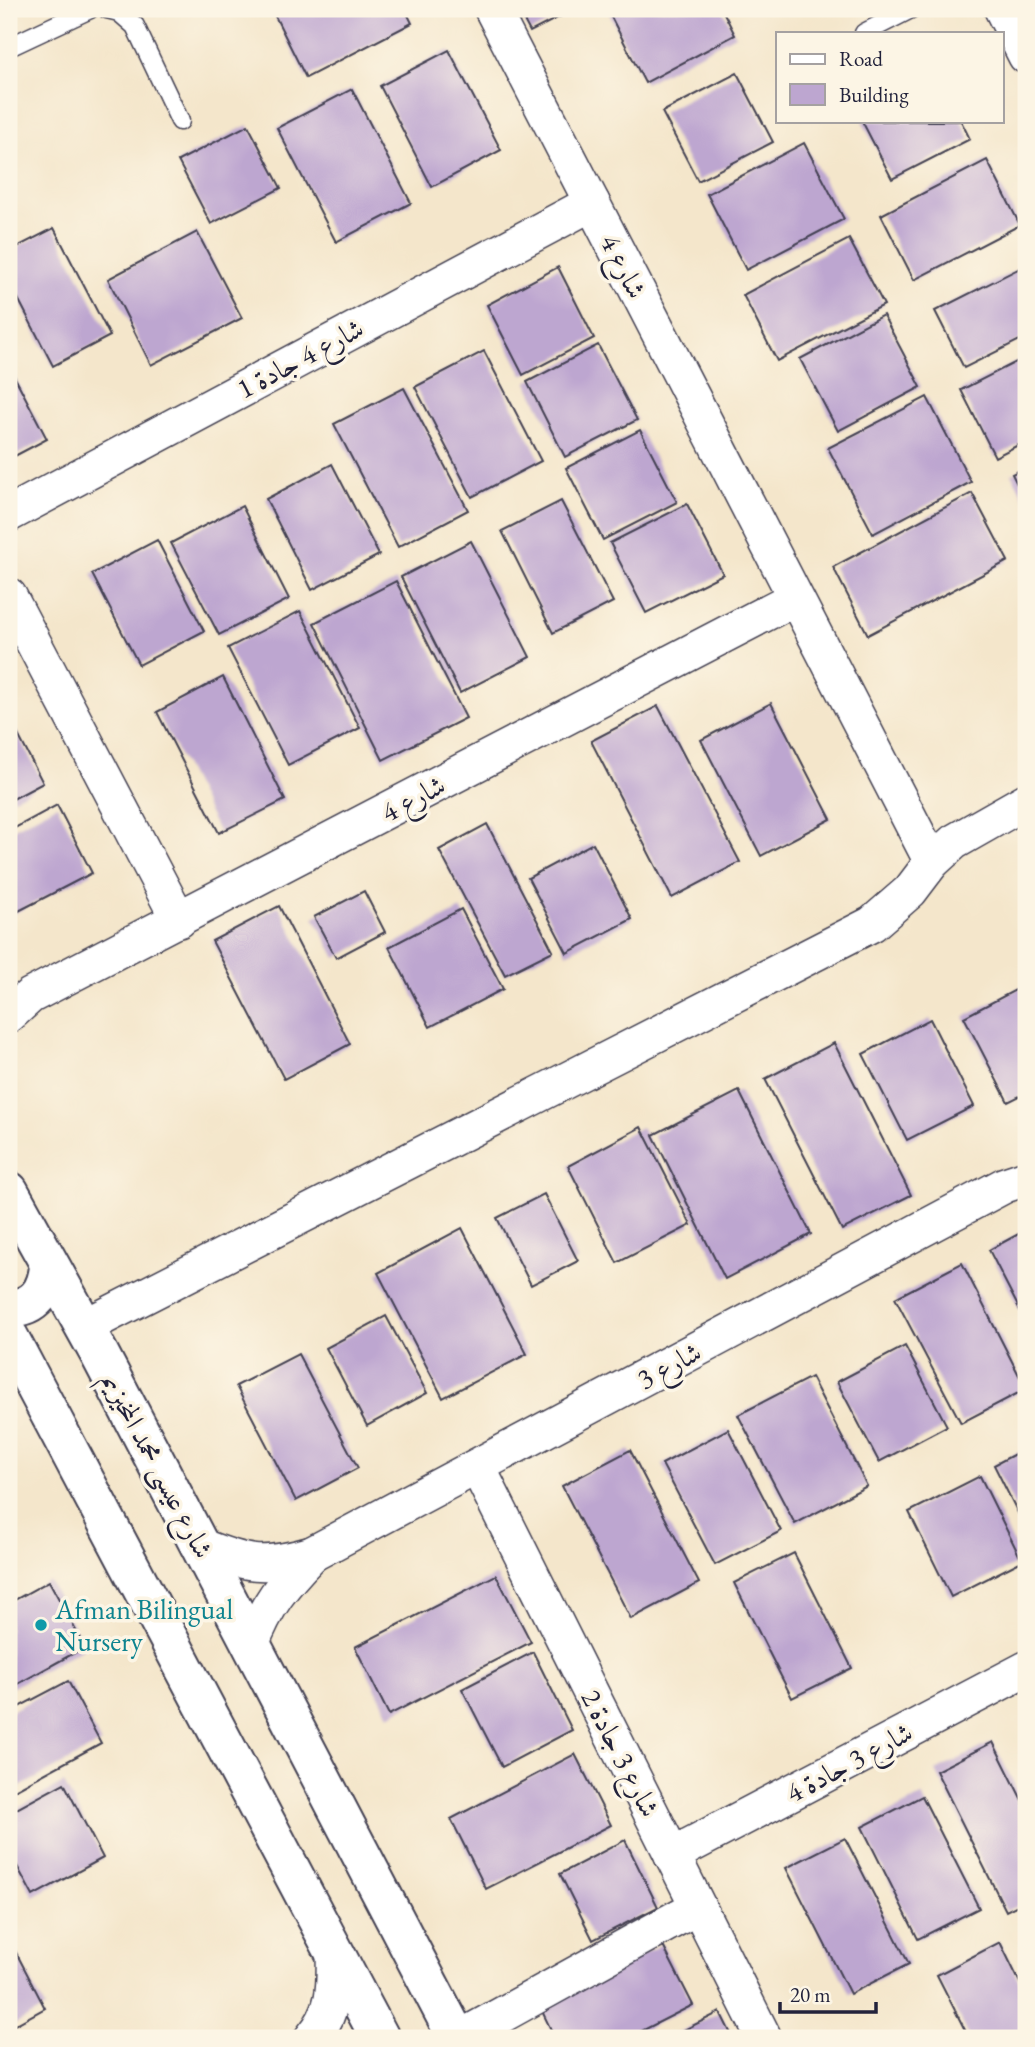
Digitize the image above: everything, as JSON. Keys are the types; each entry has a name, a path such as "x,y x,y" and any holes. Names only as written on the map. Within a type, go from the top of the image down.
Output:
{"street":[{"name":"شارع 4","path":"492,9 932,862"},
{"path":"1002,9 1026,55"},
{"name":"شارع 4 جادة 1","path":"9,514 592,203"},
{"path":"9,596 179,920"},
{"name":"شارع 4","path":"16,1004 795,598"},
{"path":"84,1327 872,924 911,891 932,862 954,842 1026,801"},
{"name":"شارع 3","path":"201,1546 242,1562 277,1564 312,1554 478,1468 1005,1185 1026,1178"},
{"name":"شارع عيسى محمد المخيزيم","path":"9,1191 201,1546 458,2038"},
{"path":"9,1308 32,1303 42,1293 49,1266"},
{"path":"9,1337 380,2038"},
{"name":"شارع 3 جادة 2","path":"478,1468 764,2038"},
{"name":"شارع 3","path":"251,1645 263,1611 284,1583 312,1554"},
{"name":"شارع 3 جادة 4","path":"672,1855 1026,1669"},
{"path":"458,2038 696,1907"},
{"path":"312,2038 325,2023 335,1994 334,1952"}],"lane":[{"path":"9,47 90,9"},
{"path":"107,9 119,12 135,26 180,121"},
{"path":"866,32 911,9"}],"building":[{"path":"284,9 405,9 412,23 306,78 274,14"},
{"path":"518,9 575,9 530,32"},
{"path":"722,9 735,35 645,83 608,11"},
{"path":"449,50 501,150 432,187 380,86"},
{"path":"737,73 773,142 698,181 662,112"},
{"path":"352,89 411,203 336,242 277,128"},
{"path":"863,122 962,122 970,139 892,179"},
{"path":"248,125 281,188 211,224 178,161"},
{"path":"804,143 844,219 746,270 707,194"},
{"path":"987,160 1020,225 914,280 881,215"},
{"path":"54,228 110,336 53,366 9,281 9,251"},
{"path":"197,232 242,318 151,365 108,279"},
{"path":"849,239 884,305 777,361 743,295"},
{"path":"1026,265 1026,337 964,368 935,311"},
{"path":"558,267 594,338 523,375 487,305"},
{"path":"883,315 921,387 838,431 800,359"},
{"path":"598,345 637,420 565,457 527,382"},
{"path":"484,351 541,461 472,497 415,387"},
{"path":"1026,357 1026,441 995,457 961,390"},
{"path":"9,366 47,439 9,459"},
{"path":"404,388 468,510 398,547 334,424"},
{"path":"927,397 971,482 873,534 828,448"},
{"path":"640,430 677,502 603,540 566,468"},
{"path":"332,464 379,555 312,590 266,499"},
{"path":"1026,467 1026,502 1012,474"},
{"path":"972,493 1008,561 868,635 833,567"},
{"path":"561,501 613,602 553,633 502,531"},
{"path":"687,504 723,574 646,613 610,543"},
{"path":"242,506 289,599 219,635 171,543"},
{"path":"157,540 204,631 139,665 92,574"},
{"path":"471,541 530,657 460,693 401,577"},
{"path":"396,581 466,718 383,760 314,623"},
{"path":"300,611 360,728 288,765 228,648"},
{"path":"223,677 285,800 219,833 157,712"},
{"path":"771,703 831,819 761,856 701,740"},
{"path":"658,706 740,862 672,898 591,741"},
{"path":"12,723 43,783 9,801 9,725"},
{"path":"57,805 92,873 9,916 9,831"},
{"path":"487,824 553,951 505,975 439,850"},
{"path":"593,843 632,919 567,953 528,878"},
{"path":"364,891 385,932 336,958 314,917"},
{"path":"279,906 350,1044 284,1079 212,941"},
{"path":"461,909 503,989 430,1027 389,947"},
{"path":"1021,987 1026,997 1026,1093 1008,1102 964,1017"},
{"path":"930,1019 974,1106 907,1140 863,1054"},
{"path":"834,1043 911,1195 842,1230 765,1079"},
{"path":"739,1091 811,1234 725,1279 653,1135"},
{"path":"641,1127 691,1225 617,1263 568,1166"},
{"path":"544,1194 578,1261 531,1285 497,1218"},
{"path":"462,1228 527,1354 443,1398 378,1273"},
{"path":"1026,1230 1026,1322 989,1250"},
{"path":"962,1263 1026,1389 961,1423 895,1298"},
{"path":"386,1316 427,1393 367,1426 326,1348"},
{"path":"905,1346 947,1426 879,1462 837,1382"},
{"path":"298,1354 358,1468 296,1501 236,1386"},
{"path":"811,1377 867,1486 795,1524 738,1415"},
{"path":"728,1429 781,1531 715,1565 662,1464"},
{"path":"1026,1448 1026,1529 994,1465"},
{"path":"630,1450 699,1583 631,1619 562,1486"},
{"path":"980,1476 1022,1561 951,1597 909,1512"},
{"path":"794,1553 852,1668 792,1698 734,1583"},
{"path":"496,1575 531,1642 389,1715 355,1647"},
{"name":"Afman Bilingual Nursery","path":"49,1581 85,1647 9,1689 9,1603"},
{"path":"533,1652 572,1730 502,1767 462,1689"},
{"path":"68,1681 101,1743 9,1793 9,1712"},
{"path":"993,1742 1026,1808 1026,1901 1006,1911 936,1771"},
{"path":"575,1754 611,1825 486,1889 451,1819"},
{"path":"64,1783 103,1858 33,1896 9,1851 9,1813"},
{"path":"922,1796 979,1908 918,1939 862,1827"},
{"path":"845,1838 909,1964 850,1994 786,1868"},
{"path":"625,1840 658,1907 593,1940 560,1874"},
{"path":"9,1939 45,2008 9,2028"},
{"path":"1000,1942 1026,1995 1026,2038 969,2038 937,1975"},
{"path":"662,1944 693,2005 628,2038 555,2038 540,2007"},
{"path":"720,2012 733,2038 668,2038"}],"place":[{"name":"Afman Bilingual Nursery","path":"41,1625"}]}
